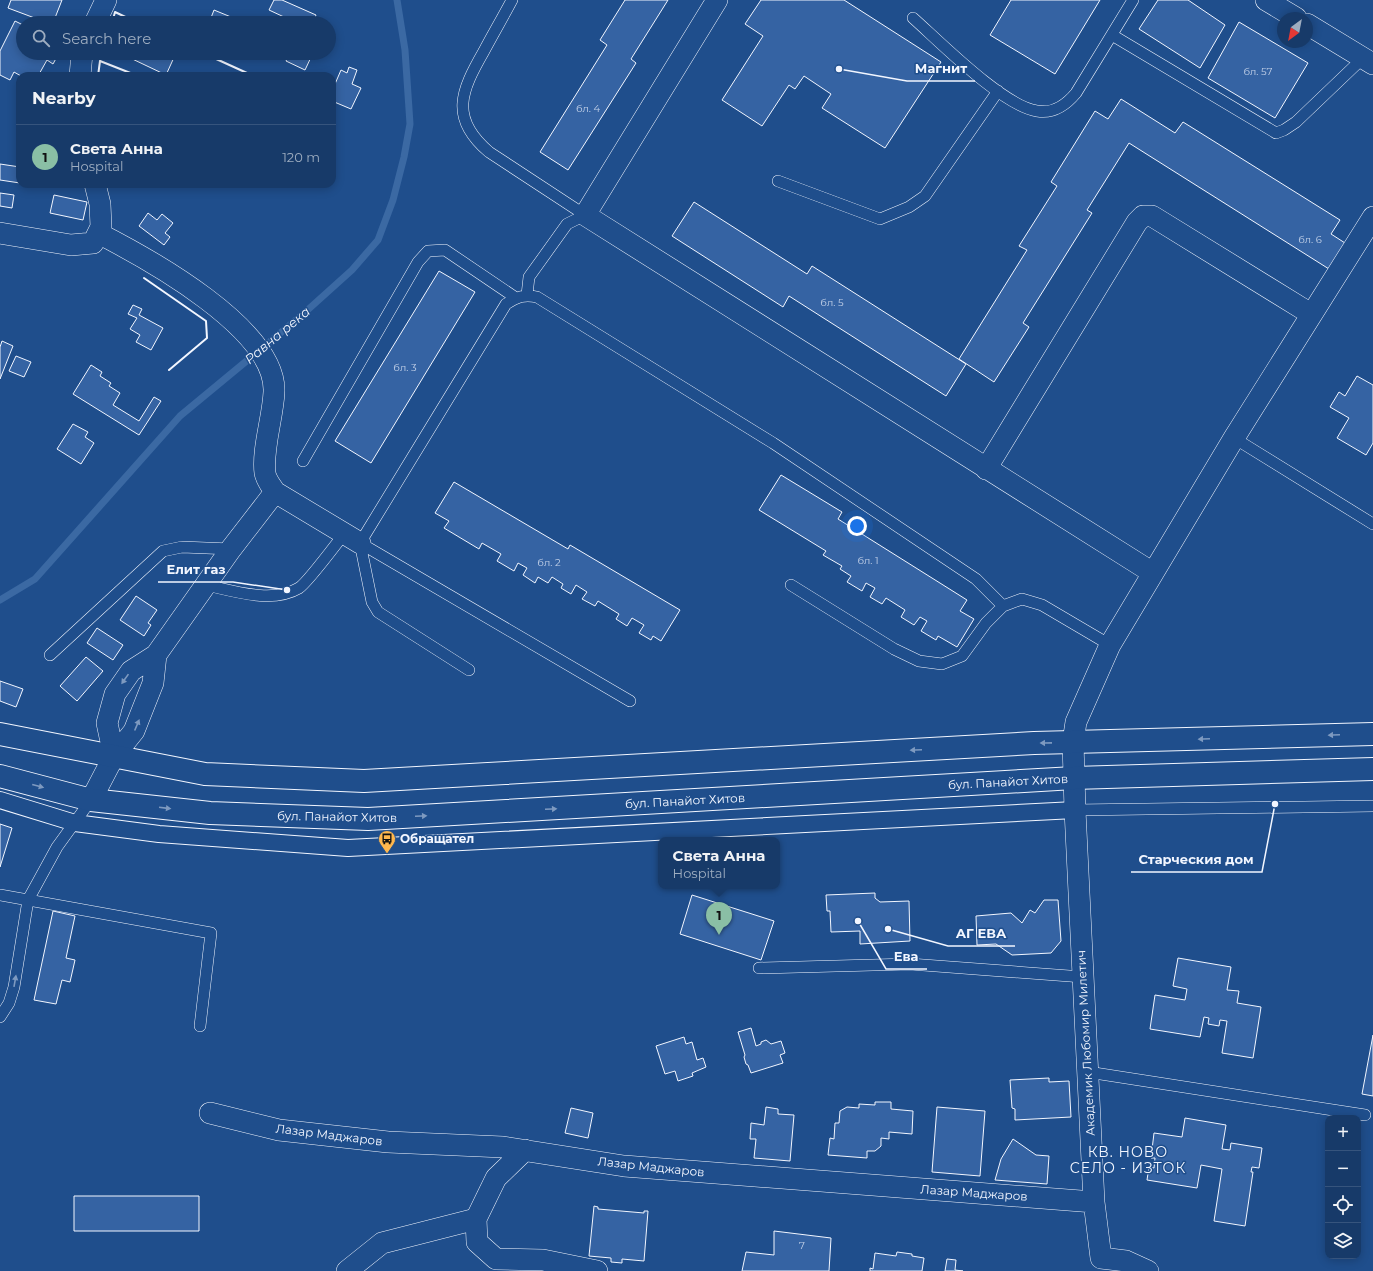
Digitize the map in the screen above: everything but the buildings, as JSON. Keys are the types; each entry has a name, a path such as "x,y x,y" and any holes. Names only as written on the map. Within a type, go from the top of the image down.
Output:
{"street":[{"path":"98,16 106,0"},
{"path":"717,0 585,215 986,470 1153,573"},
{"path":"1266,0 1286,12"},
{"path":"1313,28 1368,61"},
{"path":"80,72 81,60"},
{"path":"0,233 71,245 93,243 101,227 100,204 96,188"},
{"path":"986,470 1137,222 1143,216 1152,216 1311,314"},
{"name":"Академик Любомир Милетич","path":"1148,1271 1126,1261 1102,1265 1094,1202 1075,810 1073,742 1076,722 1110,645 1234,438 1373,217"},
{"path":"98,233 167,272 211,302 251,339 268,364 274,390 265,474 275,492 352,538"},
{"path":"114,756 107,723 115,694 131,671 156,655 231,549 275,492"},
{"path":"91,800 114,756 134,730 139,719 152,683 156,655"},
{"path":"0,734 205,774 364,781 1073,742 1373,734"},
{"name":"бул. Панайот Хитов","path":"0,776 91,800 210,813 368,819 1074,778 1373,769"},
{"path":"0,800 75,823 159,834 348,848 1075,810"},
{"name":"Лазар Маджаров","path":"210,1113 279,1130 388,1142 503,1146 624,1166 1094,1202"},
{"path":"524,1150 496,1178 476,1219 477,1242 496,1259 543,1260 597,1271"},
{"path":"347,1271 382,1243 476,1219"}],"lane":[{"path":"512,0 470,76 464,92 463,109 467,126 476,141 489,152 585,215"},
{"path":"913,18 988,85 1032,110 1048,111 1059,108 1069,102 1076,93 1133,0"},
{"path":"1112,35 1276,133 1284,130 1296,122 1368,61"},
{"path":"778,181 880,219 909,206 924,196 998,91"},
{"path":"206,585 258,595 287,593 300,587 352,538 506,304 522,296 529,277 567,224 585,215"},
{"path":"302,461 418,262 428,252 445,250 522,296 537,297 773,443 976,579 1003,606"},
{"path":"1234,438 1373,524"},
{"path":"352,538 372,602 378,612 469,670"},
{"path":"352,538 630,701"},
{"path":"50,655 164,551 182,547 231,549"},
{"path":"791,586 894,649 919,661 942,664 962,656 986,623 1003,606 1022,599 1042,605 1110,645"},
{"path":"0,1017 9,1003 14,987 28,900 57,847 91,800"},
{"path":"1075,810 1373,806"},
{"path":"0,895 211,933 200,1026"},
{"path":"759,968 910,964 1083,977"},
{"path":"1088,1072 1365,1115"}],"waterway":[{"name":"Равна река","path":"0,600 35,579 180,416 302,315 352,270 378,240 393,200 404,157 410,124 405,50 397,0"}],"wall":[{"path":"114,16 115,12 123,16"},
{"path":"100,60 128,72"},
{"path":"218,60 245,72"},
{"path":"99,72 100,61"},
{"path":"144,278 206,321 207,338 169,370"}],"place":[{"name":"Магнит","path":"839,69"},
{"name":"Елит газ","path":"287,590"},
{"name":"Старческия дом","path":"1275,804"},
{"name":"Обращател","path":"387,854"},
{"name":"Ева","path":"858,921"},
{"name":"АГ ЕВА","path":"888,929"},
{"name":"Света Анна","path":"719,935"}],"district":[{"name":"КВ. НОВО СЕЛО - ИЗТОК","path":"1128,1160"}]}
